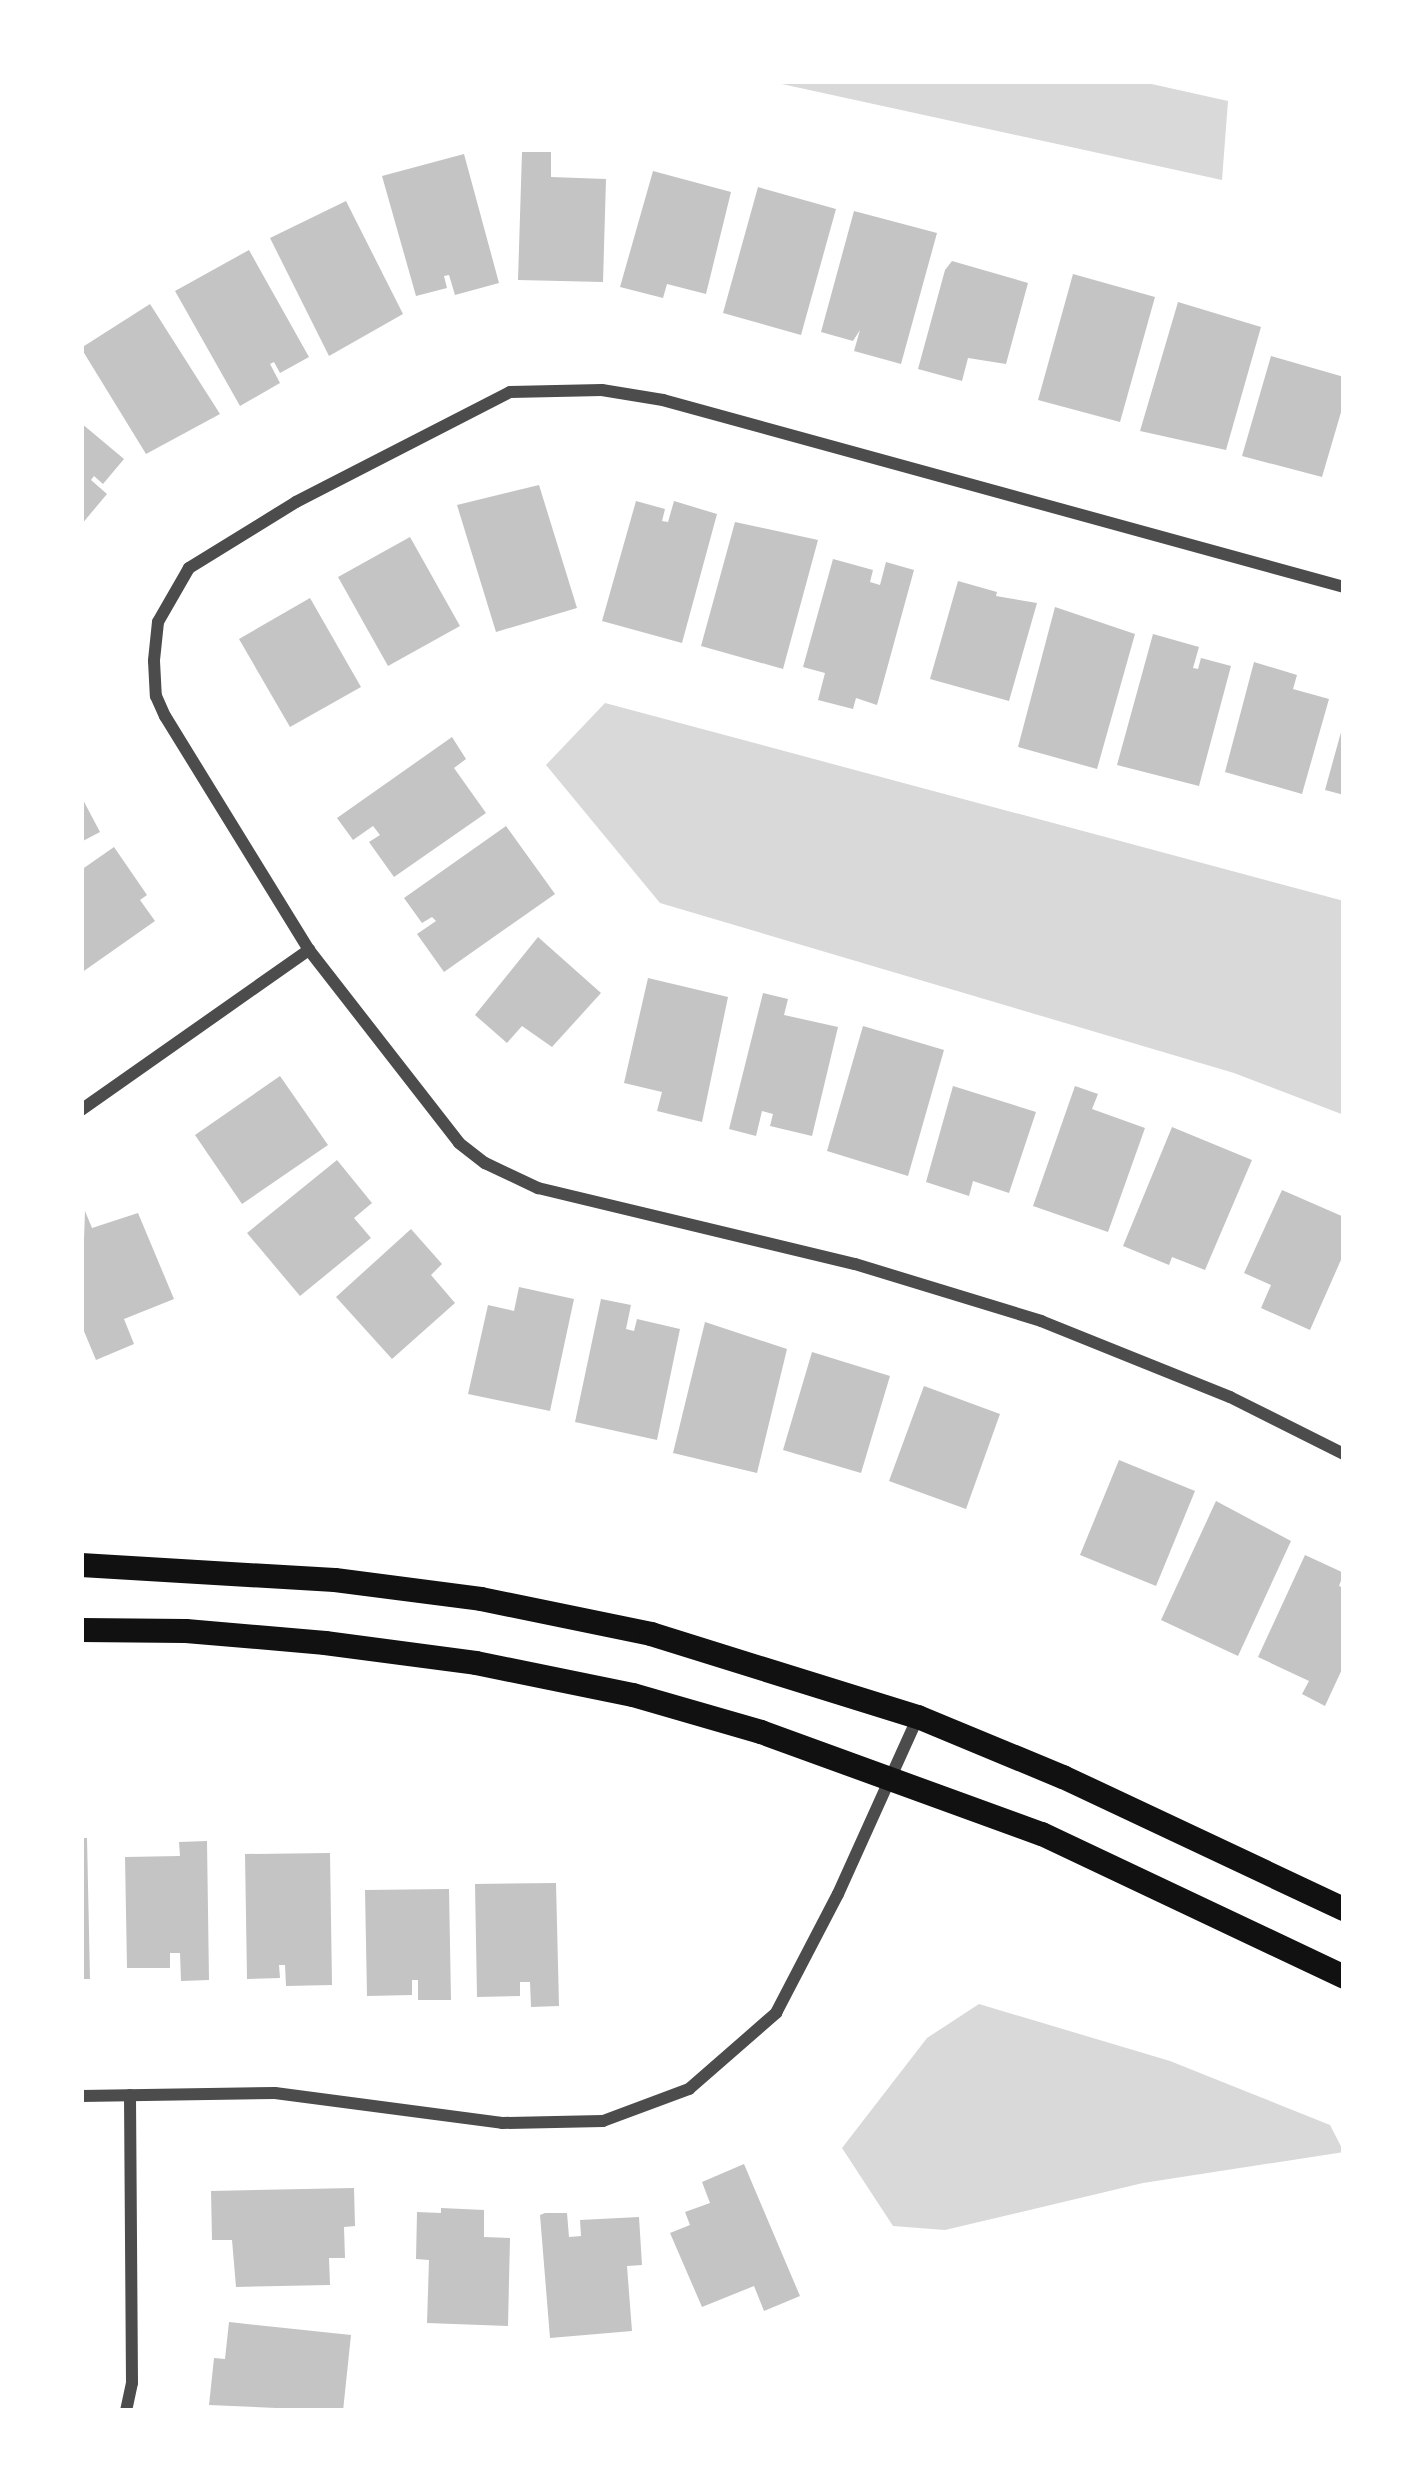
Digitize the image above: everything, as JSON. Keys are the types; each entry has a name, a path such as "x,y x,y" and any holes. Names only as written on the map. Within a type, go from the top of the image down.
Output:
{"main road":[{"path":"81,1565 314,1579 481,1599 651,1634 918,1718 1063,1777 1344,1909"},
{"path":"81,1630 279,1639 476,1664 633,1695 890,1776 1042,1834 1344,1977"}],"street":[{"path":"1344,587 663,400 602,390 510,392 296,502 189,568 158,622 156,696 309,950 459,1144 485,1163 538,1188 855,1264 1041,1322 1230,1397 1344,1454"},
{"path":"81,1110 309,950"},
{"path":"81,2096 275,2093 502,2123 603,2121 689,2089 776,2013 838,1894 918,1718"},
{"path":"126,2411 131,2383 130,2095"}],"shaded area":[{"path":"768,81 1138,81 1228,101 1222,180"},
{"path":"605,703 1344,901 1344,1115 1234,1073 660,903 546,765"},
{"path":"979,2004 1170,2061 1330,2125 1344,2152 1143,2183 945,2230 893,2226 842,2148 927,2038"}],"building":[{"path":"522,152 551,152 551,177 606,179 603,282 518,280"},
{"path":"464,154 499,283 455,295 449,275 444,276 447,288 416,296 382,176"},
{"path":"653,171 731,192 706,294 667,284 663,298 620,287"},
{"path":"758,187 836,209 801,335 723,313"},
{"path":"346,201 403,314 329,356 270,238"},
{"path":"854,211 937,233 901,364 854,351 860,330 853,341 821,332"},
{"path":"249,250 309,357 280,373 274,362 270,364 280,383 240,406 175,291"},
{"path":"952,261 1028,283 1006,364 968,358 962,381 918,369 945,270"},
{"path":"1073,274 1155,297 1120,422 1038,400"},
{"path":"1178,302 1261,327 1226,450 1140,431"},
{"path":"150,304 220,414 146,454 81,348"},
{"path":"1271,356 1344,377 1344,402 1322,477 1242,456"},
{"path":"81,423 124,459 103,484 94,476 91,480 107,494 81,525"},
{"path":"539,485 577,608 496,632 457,505"},
{"path":"636,501 665,509 662,521 668,522 674,501 717,514 682,643 602,621"},
{"path":"735,522 818,540 783,669 701,646"},
{"path":"410,537 460,626 388,666 338,577"},
{"path":"833,559 873,570 870,582 880,585 886,562 914,570 877,705 856,698 853,709 818,700 825,673 803,667"},
{"path":"958,581 997,592 996,596 1037,603 1009,701 930,679"},
{"path":"310,598 361,687 290,727 239,639"},
{"path":"1055,607 1135,634 1097,769 1018,747"},
{"path":"1153,634 1199,647 1193,668 1198,669 1201,658 1231,666 1199,786 1117,765"},
{"path":"1254,662 1297,675 1293,689 1329,699 1302,794 1225,772"},
{"path":"1344,726 1344,795 1325,790"},
{"path":"452,737 466,759 454,768 486,813 394,877 369,842 380,835 373,826 353,840 337,818"},
{"path":"81,796 100,832 81,842"},
{"path":"506,826 555,894 444,972 417,934 436,921 432,917 422,923 404,898"},
{"path":"114,847 147,895 140,900 155,921 81,973 81,870"},
{"path":"538,937 601,993 552,1047 522,1026 507,1043 475,1015"},
{"path":"648,978 728,997 702,1122 657,1111 662,1092 624,1083"},
{"path":"763,993 788,999 784,1015 838,1027 812,1136 770,1126 773,1114 762,1111 756,1136 729,1129"},
{"path":"863,1026 944,1050 908,1176 827,1151"},
{"path":"280,1076 328,1145 242,1204 195,1135"},
{"path":"953,1086 1036,1112 1009,1193 973,1181 969,1196 926,1182"},
{"path":"1075,1086 1098,1094 1092,1109 1145,1128 1108,1232 1033,1206"},
{"path":"1172,1127 1252,1160 1205,1270 1172,1257 1169,1265 1123,1246"},
{"path":"337,1160 372,1203 354,1218 371,1238 300,1296 247,1233"},
{"path":"1282,1190 1344,1217 1344,1253 1310,1330 1261,1308 1271,1285 1244,1273"},
{"path":"85,1211 92,1228 138,1213 174,1299 124,1319 134,1344 96,1360 81,1324"},
{"path":"411,1229 442,1264 431,1275 455,1303 392,1359 336,1297"},
{"path":"519,1287 574,1299 550,1411 468,1394 488,1305 514,1311"},
{"path":"601,1299 631,1305 626,1329 634,1331 637,1319 680,1329 657,1440 575,1422"},
{"path":"705,1322 787,1349 757,1473 673,1453"},
{"path":"812,1352 890,1376 861,1473 783,1450"},
{"path":"924,1386 1000,1414 966,1509 889,1481"},
{"path":"1119,1460 1195,1491 1156,1586 1080,1555"},
{"path":"1216,1501 1291,1541 1238,1656 1161,1620"},
{"path":"1305,1555 1344,1573 1339,1586 1344,1588 1344,1665 1325,1706 1302,1694 1309,1681 1258,1657"},
{"path":"81,1838 87,1838 90,1979 81,1979"},
{"path":"207,1841 209,1980 181,1981 180,1953 170,1953 170,1968 127,1968 125,1857 180,1856 179,1842"},
{"path":"330,1853 332,1985 286,1986 285,1965 279,1965 280,1978 247,1979 245,1854"},
{"path":"556,1883 559,2006 531,2007 530,1982 520,1982 520,1996 477,1997 475,1884"},
{"path":"449,1889 451,2000 418,2000 418,1980 412,1980 412,1995 367,1996 365,1890"},
{"path":"744,2164 800,2296 764,2311 754,2286 702,2307 670,2233 690,2225 685,2212 710,2203 702,2182"},
{"path":"354,2188 355,2226 344,2227 345,2258 329,2258 330,2285 236,2287 232,2240 212,2240 211,2191"},
{"path":"441,2208 484,2210 484,2237 510,2238 508,2326 427,2323 429,2260 416,2259 417,2212 441,2213"},
{"path":"567,2213 569,2237 581,2236 580,2220 639,2217 642,2265 627,2266 632,2331 550,2338 540,2215"},
{"path":"229,2322 351,2335 343,2411 209,2405 214,2358 225,2359"}]}
